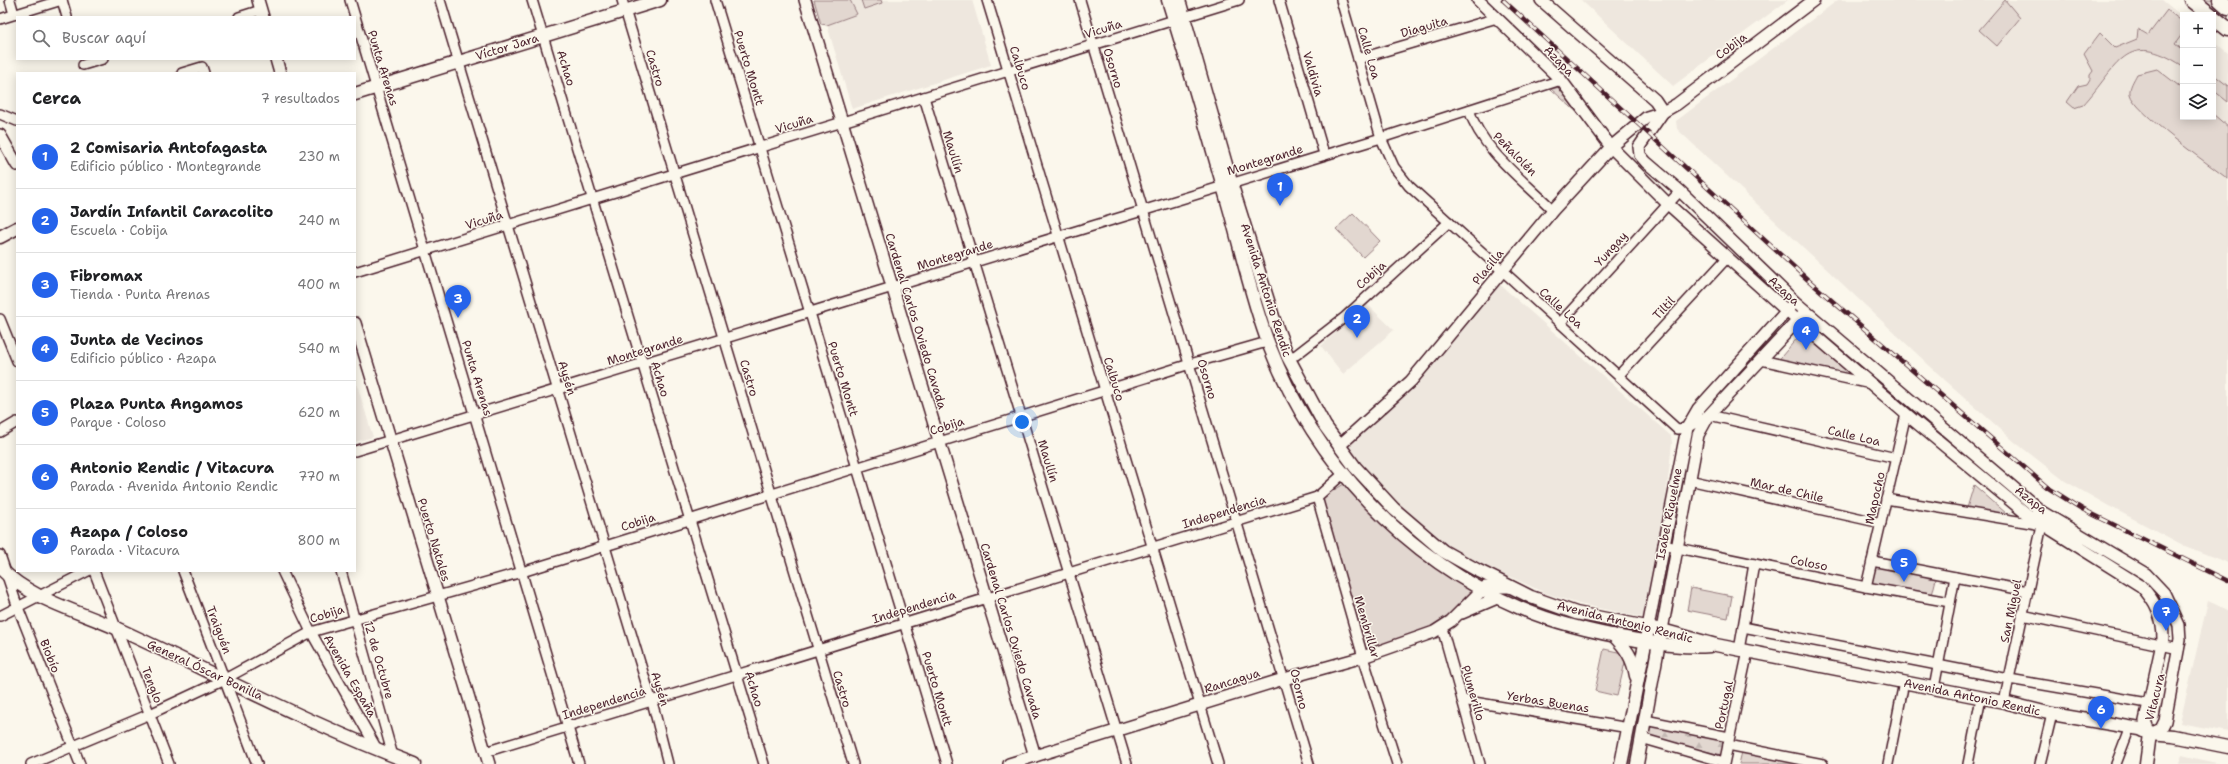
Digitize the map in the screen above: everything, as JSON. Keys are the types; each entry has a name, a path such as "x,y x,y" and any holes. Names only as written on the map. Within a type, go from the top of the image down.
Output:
{"main road":[{"name":"Víctor Jara","path":"356,94 543,36 623,5 660,0"},
{"name":"Avenida Antonio Rendic","path":"1168,0 1179,18 1227,184 1267,342 1300,412 1343,474 1384,519 1408,540 1497,598 1538,616 1613,635 1658,644 1696,647 1716,645"},
{"name":"Avenida Antonio Rendic","path":"1179,0 1179,18"},
{"path":"2192,0 2206,12"},
{"path":"2220,0 2228,7"},
{"path":"2216,19 2228,29"},
{"name":"Avenida Antonio Rendic","path":"1227,184 1288,358 1313,405 1355,468 1394,509 1443,550 1512,587 1576,613 1662,630 1716,645 2004,702 2052,714 2130,727 2150,734 2173,736 2228,747"},
{"path":"2,233 16,228"},
{"name":"General Óscar Bonilla","path":"3,574 41,596 117,628 223,680 377,749 415,764"},
{"name":"Isabel Riquelme","path":"1622,764 1648,627"},
{"name":"Isabel Riquelme","path":"1637,764 1658,644 1662,630"},
{"path":"1613,635 1626,648 1634,663 1637,680"},
{"path":"2146,764 2150,734"}],"street":[{"path":"10,0 14,14"},
{"path":"0,19 62,0 67,16"},
{"name":"Punta Arenas","path":"350,0 355,16"},
{"name":"Aysén","path":"440,0 605,546 668,764"},
{"name":"Achao","path":"532,0 764,764"},
{"name":"Puerto Montt","path":"715,0 947,764"},
{"name":"Cardenal Carlos Oviedo Cavada","path":"805,0 1036,760"},
{"name":"Calbuco","path":"987,0 1218,764"},
{"name":"Osorno","path":"1080,0 1285,679 1284,687 1309,764"},
{"name":"Vicuña","path":"356,272 1240,0"},
{"name":"Valdivia","path":"1279,0 1324,154"},
{"name":"Calle Loa","path":"1341,0 1381,138 1394,167 1409,186 1677,429 1687,428"},
{"name":"Azapa","path":"1478,0 1561,80 1611,147 1668,204 1727,258 1906,414 2042,525 2141,586 2153,598 2159,611"},
{"path":"1541,0 1598,52 1655,100 1663,112"},
{"name":"Cobija","path":"1663,112 1814,0"},
{"name":"Castro","path":"623,5 853,764"},
{"path":"242,16 261,9"},
{"name":"Diaguita","path":"1358,59 1497,18"},
{"name":"Punta Arenas","path":"356,19 579,764"},
{"path":"83,66 100,60"},
{"path":"276,60 280,72"},
{"path":"185,72 202,67 204,72"},
{"name":"Montegrande","path":"356,451 1143,209 1381,138 1561,80"},
{"name":"Maullín","path":"924,97 1128,764"},
{"name":"Peñalolén","path":"1469,110 1474,126 1484,140 1553,210"},
{"name":"Azapa","path":"1663,112 1643,139 1639,151 1646,162 1680,191 1806,312 2042,512 2146,574 2164,593 2171,606"},
{"name":"Placilla","path":"1339,446 1411,381 1553,210 1611,147 1647,117 1663,112"},
{"path":"0,114 16,122"},
{"path":"0,135 16,163"},
{"name":"Yungay","path":"1560,323 1680,191"},
{"name":"Cobija","path":"1288,358 1296,355 1345,317 1449,222"},
{"name":"Tiltil","path":"1619,375 1727,258"},
{"name":"Isabel Riquelme","path":"1648,627 1687,428 1698,409 1795,302"},
{"name":"Isabel Riquelme","path":"1662,630 1678,547 1688,480 1698,435 1709,415 1806,312"},
{"path":"0,319 16,359"},
{"name":"Puerto Natales","path":"356,326 489,764"},
{"name":"Cobija","path":"31,764 150,714 223,680 311,632 522,572 1105,390 1267,342"},
{"path":"1761,360 1872,385"},
{"name":"Mapocho","path":"1866,587 1906,414"},
{"path":"1687,428 1709,415"},
{"name":"Calle Loa","path":"1709,415 1896,458"},
{"path":"0,432 16,423"},
{"name":"Independencia","path":"485,752 1317,496 1343,474"},
{"name":"Mar de Chile","path":"1688,480 1881,523"},
{"name":"Membrillar","path":"1317,496 1363,657 1397,764"},
{"path":"1886,499 2042,525"},
{"name":"San Miguel","path":"2004,702 2042,525"},
{"name":"Coloso","path":"1663,545 1866,587 1950,602"},
{"name":"Biobío","path":"0,555 3,574 80,764"},
{"path":"1872,560 2028,591"},
{"name":"Portugal","path":"1724,763 1729,741 1743,650 1743,627 1754,564"},
{"path":"0,616 86,572"},
{"name":"Tenglo","path":"94,572 169,764"},
{"name":"Traiguén","path":"183,572 223,680 257,764"},
{"name":"Avenida España","path":"282,572 311,632 377,749"},
{"name":"12 de Octubre","path":"341,572 393,756"},
{"path":"1934,688 1955,577"},
{"name":"Avenida Antonio Rendic","path":"1481,589 1491,586 1512,587"},
{"name":"Rancagua","path":"1009,764 1036,760 1117,730 1363,657 1442,628 1458,614 1481,589"},
{"name":"Rancagua","path":"1458,614 1497,598"},
{"name":"Vitacura","path":"2159,611 2163,627 2162,646 2145,721 2150,734 2161,729 2165,721 2179,649 2178,626 2171,606"},
{"path":"2022,615 2179,649"},
{"name":"Avenida Antonio Rendic","path":"1743,627 1938,666 2148,703"},
{"name":"Plumerillo","path":"1442,628 1480,764"},
{"path":"1888,764 1904,682"},
{"path":"1968,764 1981,698"},
{"name":"Yerbas Buenas","path":"1462,700 1629,728"},
{"path":"2040,764 2052,714"},
{"path":"1645,720 1806,762 1823,764"},
{"name":"Vitacura","path":"2116,764 2130,727"},
{"path":"1641,738 1724,763"}],"shaded area":[{"path":"850,0 972,0 991,65 852,109 827,25 857,14"},
{"path":"1581,0 1788,0 1673,86"},
{"path":"1838,0 2162,0 2180,15 2180,120 2216,120 2216,43 2228,53 2228,563 2185,546 2107,505 2065,481 2016,443 1946,381 1677,129 1676,121"},
{"path":"1497,282 1671,436 1672,443 1661,543 1645,618 1579,604 1545,593 1511,577 1477,569 1418,528 1342,446 1412,382"},
{"path":"1367,304 1394,330 1343,374 1321,346"},
{"path":"356,381 373,437 356,442"},
{"path":"2208,601 2228,610 2228,732 2180,723"},
{"path":"2182,755 2220,764 2179,764"}],"green space":[{"path":"814,0 850,0 857,14 827,25 821,24"},
{"path":"861,0 881,0 882,3 864,9"},
{"path":"2005,0 2020,18 1997,46 1979,30"},
{"path":"2204,0 2215,0 2228,10 2228,19"},
{"path":"2167,10 2180,20 2180,37 2175,44 2180,48 2180,64 2163,55 2148,51 2135,52 2124,57 2115,66 2083,105 2074,108 2067,102 2078,86 2087,84 2090,79 2090,75 2093,71 2084,54 2100,33 2115,48 2137,39 2138,29 2148,35"},
{"path":"2157,69 2180,87 2180,120 2216,120 2216,117 2228,127 2228,179 2158,125 2134,102 2130,94 2130,89 2137,74"},
{"path":"2216,76 2228,86 2228,102 2216,92"},
{"path":"1560,87 1589,123 1551,89"},
{"path":"1353,213 1380,241 1363,257 1336,229"},
{"path":"1784,320 1787,323 1710,407 1706,404"},
{"path":"1804,330 1857,377 1776,363"},
{"path":"1344,484 1381,522 1474,590 1440,625 1366,651 1321,498"},
{"path":"1974,485 2007,514 1967,508"},
{"path":"1875,565 1936,579 1932,595 1872,585"},
{"path":"1691,588 1732,596 1728,618 1687,610"},
{"path":"1604,649 1627,654 1617,696 1595,691"},
{"path":"1638,716 1641,727 1633,764 1629,764"},
{"path":"1651,726 1725,738 1722,755 1648,738"},
{"path":"1742,752 1801,764 1739,764"}],"railway":[{"path":"1503,0 1807,279 2047,487 2082,509 2228,581"}],"place":[{"name":"2 Comisaria Antofagasta","path":"1280,206"},
{"name":"Fibromax","path":"458,318"},
{"name":"Jardín Infantil Caracolito","path":"1357,338"},
{"name":"Junta de Vecinos","path":"1806,350"},
{"name":"Plaza Punta Angamos","path":"1904,582"},
{"name":"Azapa / Coloso","path":"2166,631"},
{"name":"Antonio Rendic / Vitacura","path":"2101,729"}]}
